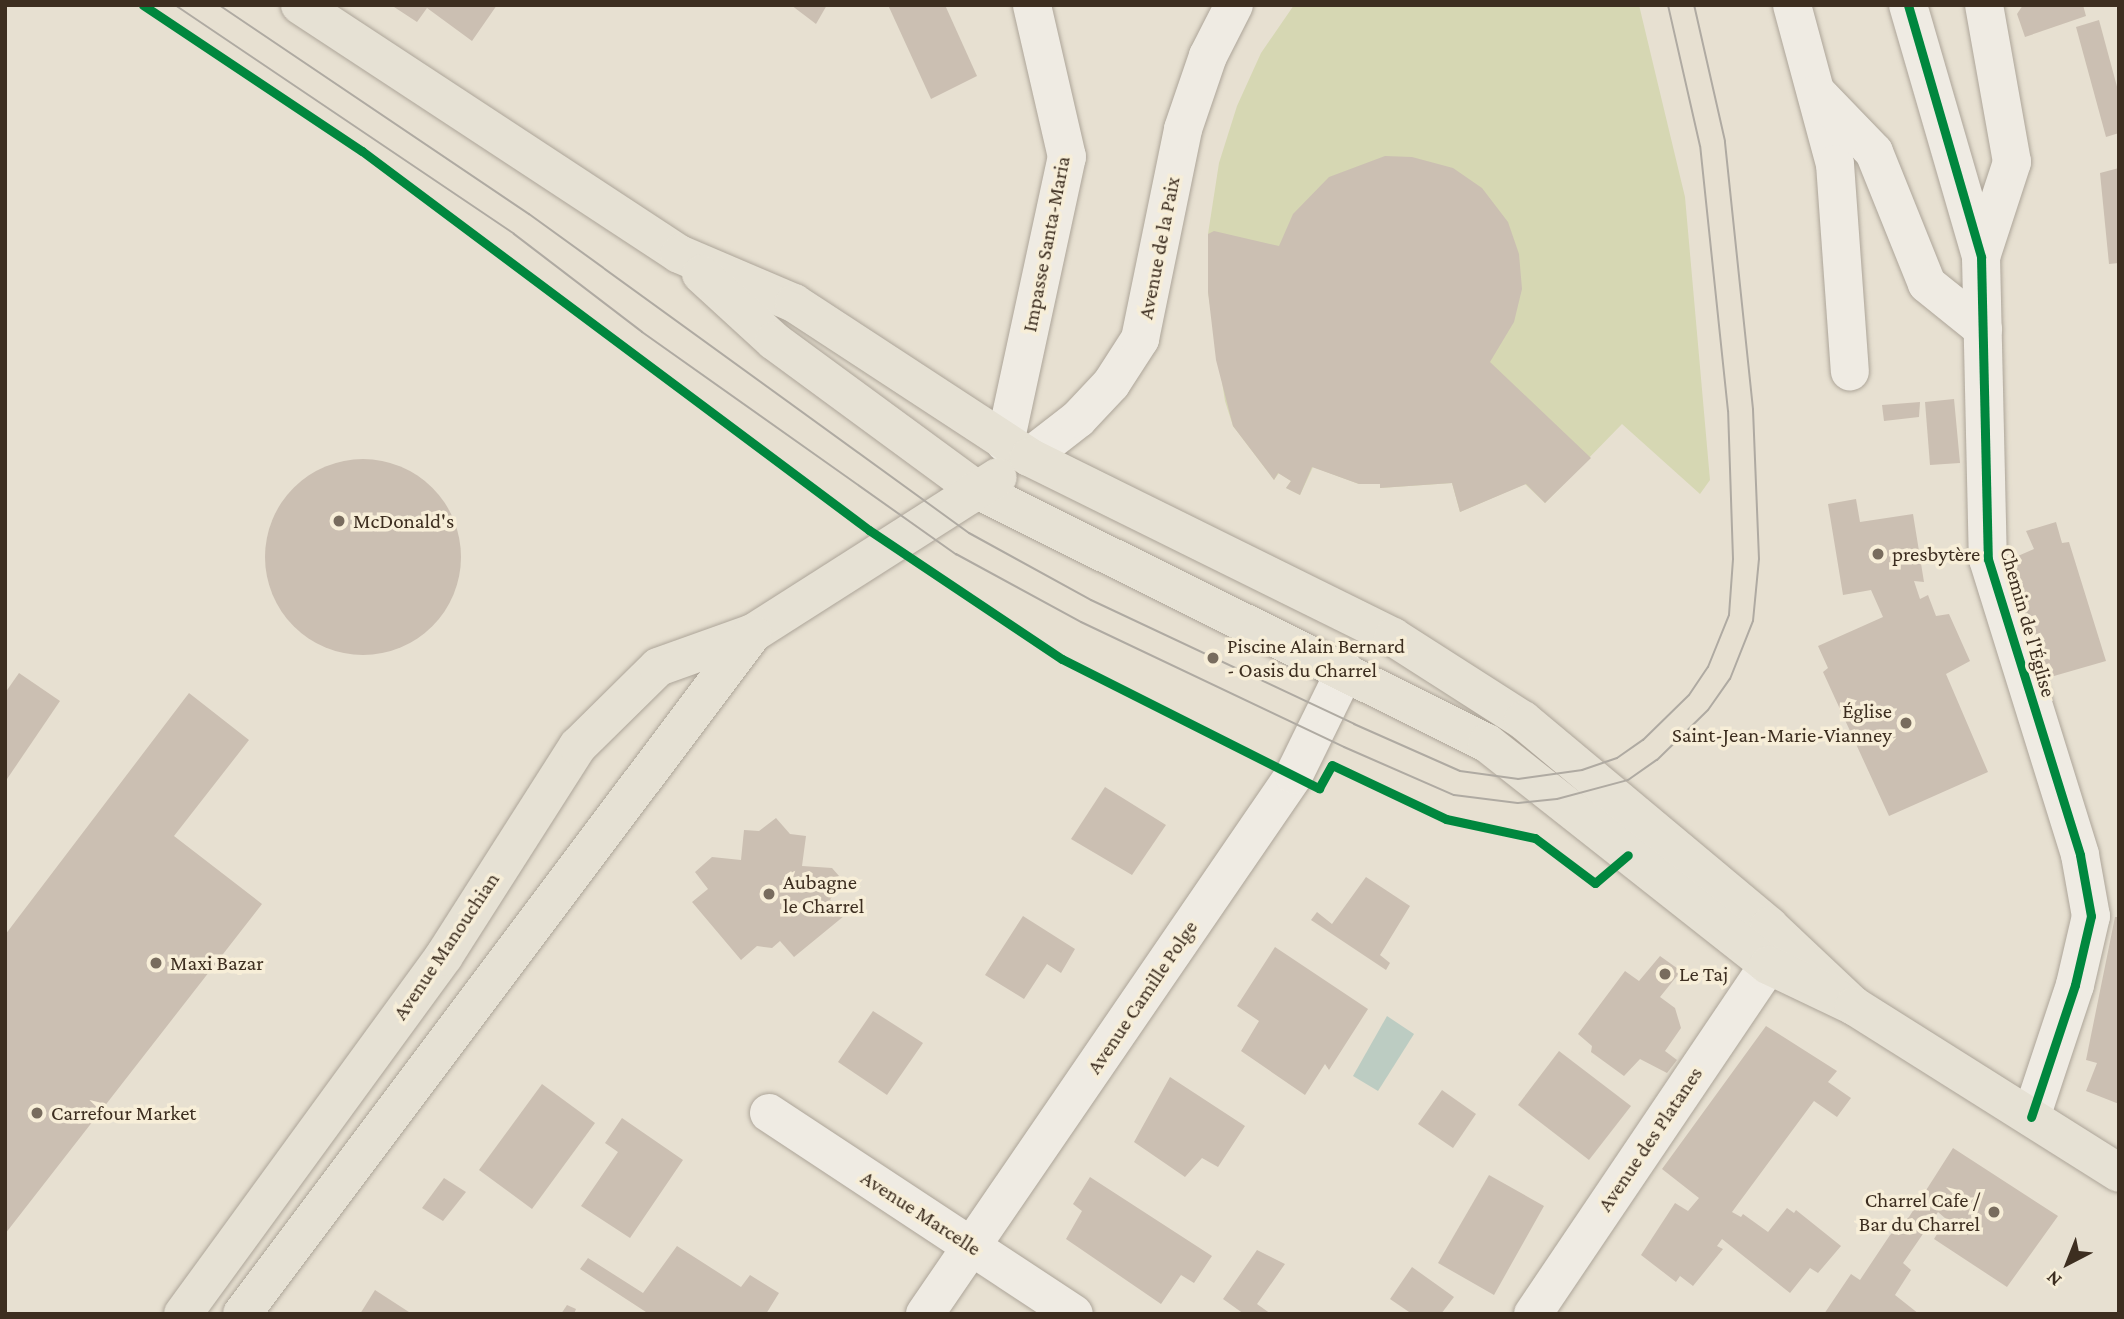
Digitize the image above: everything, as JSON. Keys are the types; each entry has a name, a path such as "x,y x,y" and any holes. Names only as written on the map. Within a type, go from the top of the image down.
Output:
{"main road":[{"path":"300,5 679,254 774,341 977,490 1487,743 1768,965 1854,1006 2119,1172"},
{"path":"679,254 794,303 1017,450 1393,637 1523,720 1769,926 1854,1006"},
{"name":"Avenue Manouchian","path":"183,1314 444,956 578,746 658,667 753,633 977,490 1017,450"},
{"name":"Avenue Manouchian","path":"242,1314 753,633"}],"street":[{"name":"Impasse Santa-Maria","path":"1017,450 1068,157 1032,5"},
{"name":"Avenue de la Paix","path":"1017,450 1078,419 1111,384 1140,339 1183,129 1208,57 1234,5"},
{"path":"1792,5 1835,164 1850,371"},
{"name":"Chemin de l'Église","path":"1908,5 1982,257 1988,559 2080,855 2091,916 2075,985 2031,1117"},
{"path":"1982,257 2012,162 1984,5"},
{"path":"1815,92 1874,152 1927,284 1983,329"},
{"name":"Avenue Camille Polge","path":"925,1314 1294,775 1345,671"},
{"name":"Avenue des Platanes","path":"1533,1314 1768,965"},
{"name":"Avenue Marcelle","path":"769,1113 1073,1314"}],"green space":[{"path":"1294,5 1639,5 1685,197 1710,480 1700,494 1622,424 1545,503 1525,484 1460,512 1452,483 1380,488 1380,484 1359,484 1313,467 1300,495 1286,488 1291,481 1279,473 1274,480 1233,426 1225,401 1208,292 1208,234 1219,163 1237,106 1261,53"}],"shaded area":[{"path":"1387,1016 1414,1034 1378,1091 1353,1076"}],"building":[{"path":"391,5 497,5 472,41 427,8 417,22"},
{"path":"791,5 827,5 816,24"},
{"path":"888,5 945,5 977,76 931,99"},
{"path":"2023,5 2083,5 2086,16 2025,37 2017,14"},
{"path":"2099,20 2119,94 2119,133 2106,137 2076,27"},
{"path":"1385,156 1412,157 1453,168 1482,188 1508,222 1519,254 1522,289 1514,322 1490,362 1591,458 1545,503 1526,484 1460,512 1452,483 1380,488 1380,484 1359,484 1312,467 1300,495 1286,488 1291,481 1278,473 1274,480 1233,426 1216,360 1208,292 1208,234 1214,231 1279,246 1293,214 1329,177"},
{"path":"2119,168 2119,263 2109,264 2100,173"},
{"path":"1954,399 1960,463 1930,465 1925,402"},
{"path":"1920,402 1919,417 1884,421 1882,405"},
{"path":"363,459 400,467 432,488 453,520 461,557 453,594 432,626 400,647 363,655 326,647 294,626 273,594 265,557 273,520 294,488 326,467"},
{"name":"Église Saint-Jean-Marie-Vianney","path":"1856,499 1860,522 1913,514 1924,582 1914,581 1920,599 1928,595 1936,616 1949,614 1970,661 1946,674 1988,772 1889,816 1823,672 1828,668 1818,646 1883,617 1871,590 1843,595 1828,504"},
{"path":"2056,522 2062,543 2069,542 2106,661 2047,678 2011,559 2034,549 2026,531"},
{"path":"19,673 60,701 5,782 5,693"},
{"path":"189,693 249,740 174,836 262,904 5,1234 5,935"},
{"path":"1105,787 1166,825 1132,875 1071,839"},
{"name":"Aubagne le Charrel","path":"776,818 790,834 806,836 802,866 832,868 847,885 830,899 844,916 794,957 780,941 772,948 757,946 741,960 692,902 708,889 695,872 712,857 741,860 744,830 759,831"},
{"path":"1366,877 1410,906 1380,955 1390,963 1386,970 1311,920 1317,912 1332,924"},
{"path":"1023,916 1075,949 1061,973 1047,964 1024,999 985,975"},
{"path":"2115,917 2119,917 2119,1104 2086,1091 2097,1063 2086,1060"},
{"path":"1275,947 1368,1009 1329,1070 1325,1064 1305,1095 1241,1051 1259,1021 1237,1006"},
{"path":"1660,956 1681,971 1660,997 1675,1008 1681,1028 1665,1051 1677,1060 1667,1073 1640,1059 1624,1076 1591,1052 1592,1046 1578,1034 1625,971 1639,981"},
{"path":"873,1011 923,1043 887,1095 838,1062"},
{"path":"1766,1026 1837,1071 1828,1082 1851,1098 1837,1117 1814,1101 1732,1212 1741,1217 1743,1214 1768,1232 1787,1208 1794,1213 1796,1210 1841,1246 1818,1273 1810,1268 1790,1293 1722,1239 1717,1246 1723,1249 1693,1286 1680,1276 1676,1282 1641,1255 1675,1203 1688,1211 1699,1198 1662,1169"},
{"path":"1559,1051 1631,1106 1589,1160 1518,1105"},
{"path":"1170,1077 1245,1126 1218,1167 1202,1158 1185,1177 1134,1142"},
{"path":"542,1084 595,1123 532,1209 479,1170"},
{"path":"1442,1090 1476,1114 1453,1148 1418,1124"},
{"path":"622,1118 683,1160 630,1238 581,1206 618,1152 605,1143"},
{"path":"1953,1148 2058,1216 2007,1287 1934,1239 1946,1219 1938,1212 1903,1263 1911,1270 1895,1295 1919,1314 1824,1314 1851,1274 1860,1280 1890,1235 1909,1217"},
{"path":"1489,1175 1544,1206 1494,1295 1438,1263"},
{"path":"1090,1177 1212,1256 1194,1283 1181,1275 1161,1304 1066,1239 1082,1211 1073,1204"},
{"path":"444,1178 466,1192 443,1221 422,1208"},
{"path":"677,1246 741,1287 750,1275 779,1293 766,1314 649,1314 580,1269 588,1258 643,1293"},
{"path":"1257,1250 1285,1264 1257,1304 1271,1314 1244,1314 1223,1299"},
{"path":"1412,1267 1454,1297 1441,1314 1412,1314 1390,1299"},
{"path":"375,1290 412,1314 360,1314"},
{"path":"567,1305 576,1309 574,1314 561,1314"}],"tram line":[{"path":"175,5 514,234 642,332 956,554 1081,622 1344,747 1454,795 1518,803 1557,799 1628,780 1657,760 1708,710 1730,679 1753,621 1759,559 1753,409 1725,141 1694,5"},
{"path":"219,5 529,214 969,533 1091,600 1354,724 1460,771 1518,779 1582,770 1617,758 1643,740 1689,695 1708,667 1729,615 1733,559 1728,411 1700,146 1668,5"}],"cycle path":[{"path":"143,5 362,151 869,530 1062,659 1319,788 1332,765 1446,819 1535,838 1595,883 1628,855"},
{"path":"1908,5 1981,257 1988,559 2080,855 2091,916 2075,985 2031,1117"}],"place":[{"name":"McDonald's","path":"339,521"},
{"name":"presbytère","path":"1878,554"},
{"name":"Piscine Alain Bernard - Oasis du Charrel","path":"1213,658"},
{"name":"Église Saint-Jean-Marie-Vianney","path":"1906,723"},
{"name":"Aubagne le Charrel","path":"769,894"},
{"name":"Maxi Bazar","path":"156,963"},
{"name":"Le Taj","path":"1665,974"},
{"name":"Carrefour Market","path":"37,1113"},
{"name":"Charrel Cafe / Bar du Charrel","path":"1994,1212"}]}
